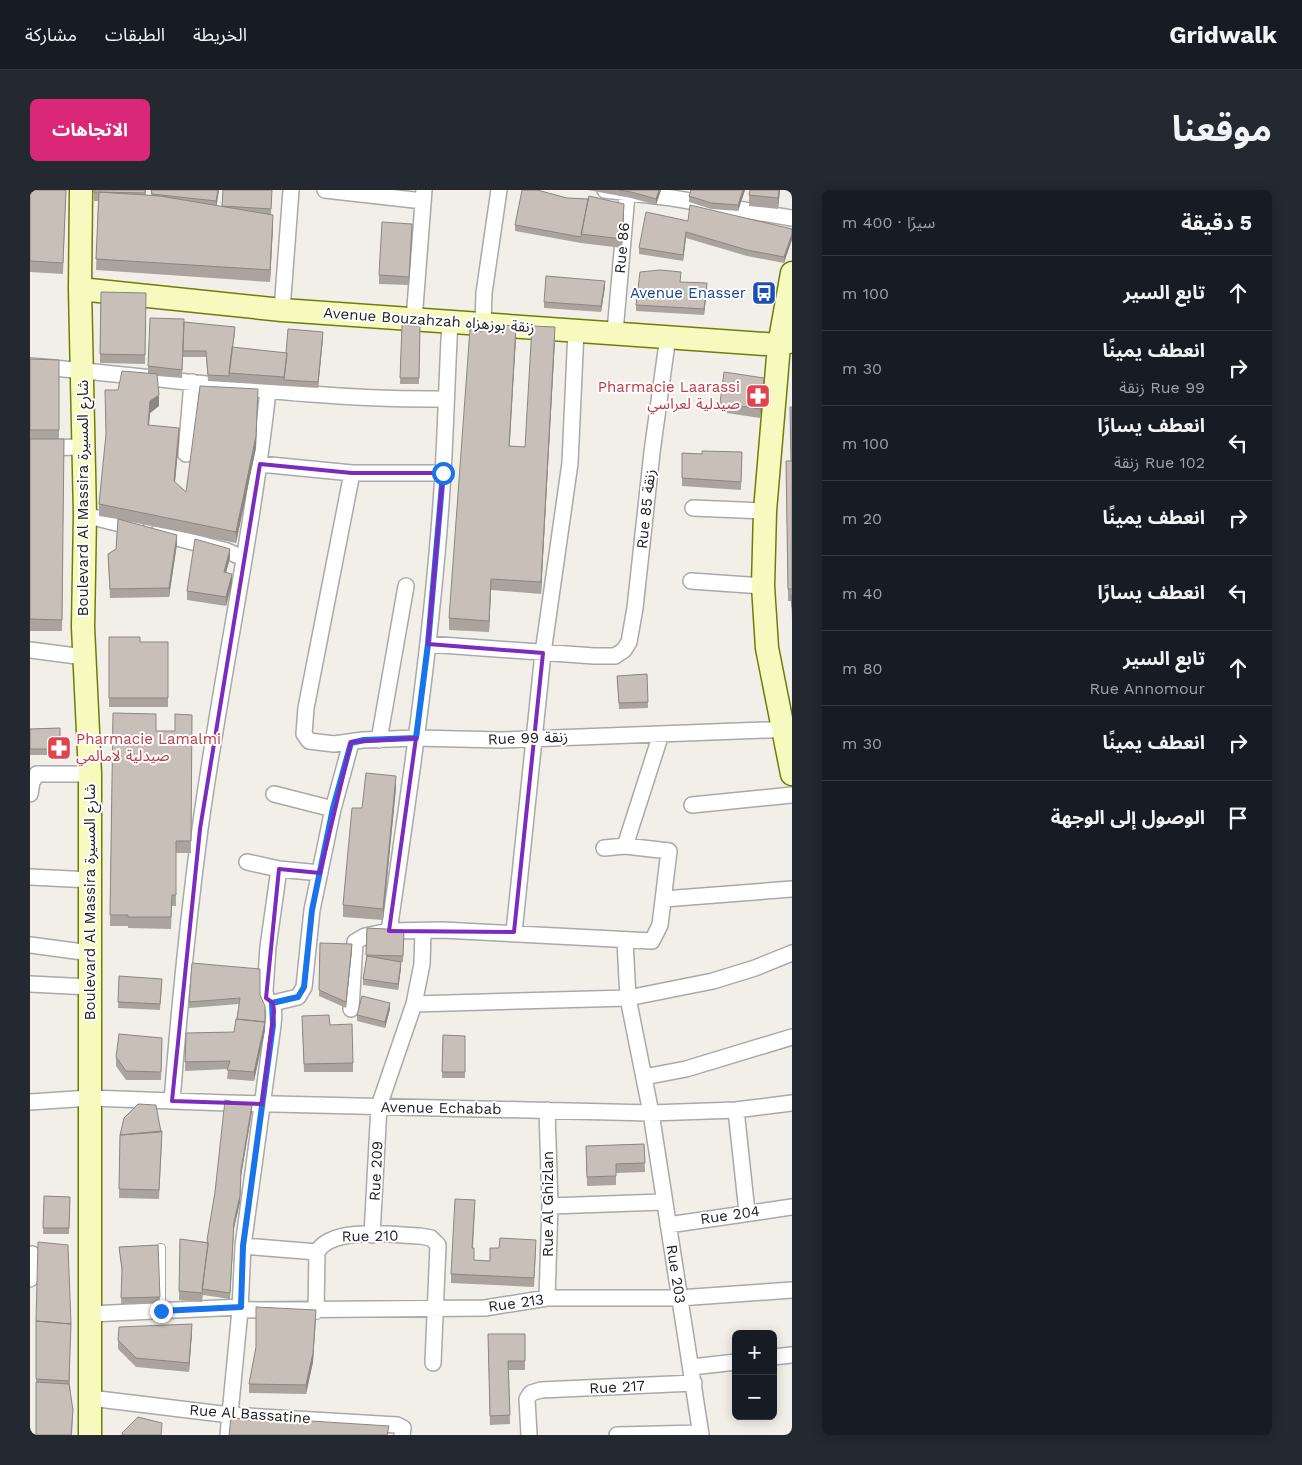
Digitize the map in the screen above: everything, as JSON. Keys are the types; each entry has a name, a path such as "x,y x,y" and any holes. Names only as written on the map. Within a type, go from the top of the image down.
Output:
{"main road":[{"name":"Boulevard Al Massira شارع المسيرة","path":"81,190 80,289 84,515 84,657 90,774 91,880 90,1435"},
{"path":"792,273 765,511 763,586 767,648 787,729 792,774"},
{"name":"Avenue Bouzahzah زنقة بوزهزاه","path":"80,289 282,310 785,343"}],"street":[{"path":"282,310 292,190"},
{"path":"325,190 423,196 414,320"},
{"path":"482,323 484,293 499,190"},
{"path":"605,190 627,194 673,194 792,218"},
{"name":"Rue 86","path":"615,332 627,194"},
{"path":"389,931 428,644 443,473 450,322"},
{"path":"514,932 543,653 570,463 576,330"},
{"name":"Rue 85 زنقة","path":"428,644 594,656 615,656 624,650 628,642 635,608 652,452 668,336"},
{"path":"30,366 192,382 268,392 393,400 446,399"},
{"path":"186,454 192,382"},
{"path":"172,1101 184,963 200,829 243,558 260,464 268,392"},
{"path":"30,448 82,447"},
{"path":"260,464 352,473 443,473"},
{"name":"Rue 99 زنقة","path":"352,473 306,708 304,734 309,741 334,744 416,738 501,740 787,729"},
{"path":"693,508 765,511"},
{"path":"84,515 227,551 243,558"},
{"path":"691,581 763,586"},
{"path":"379,740 406,586"},
{"path":"30,650 84,657"},
{"path":"625,846 662,734"},
{"path":"272,1003 298,997 306,981 310,926 320,873 333,808 351,743"},
{"path":"30,794 32,782 38,774 90,774"},
{"path":"274,794 333,808"},
{"path":"692,805 792,795"},
{"path":"351,1009 355,942 365,936 389,931 468,930 625,941 644,942 655,940 660,925 669,867 669,850 625,846 604,848"},
{"path":"247,862 279,869 320,873"},
{"path":"228,1435 241,1308 243,1246 273,1025 272,1003 266,998 265,991 268,947 279,869"},
{"path":"30,878 91,880"},
{"path":"664,899 792,888"},
{"name":"Rue 209","path":"372,1235 379,1106 414,1004 422,964 423,932"},
{"name":"Rue 203","path":"625,941 628,998 651,1113 663,1202 692,1367 701,1434"},
{"path":"30,945 90,953"},
{"path":"414,1004 628,998 712,981 756,968 792,953"},
{"path":"30,984 90,987"},
{"path":"644,1077 686,1069 792,1037"},
{"name":"Avenue Echabab","path":"30,1102 90,1098 651,1113 736,1110 792,1103"},
{"name":"Rue Al Ghizlan","path":"547,1110 550,1206 547,1298"},
{"path":"736,1110 747,1212"},
{"path":"550,1206 663,1202"},
{"name":"Rue 204","path":"668,1225 747,1212 792,1207"},
{"name":"Rue 210","path":"317,1252 321,1246 334,1237 372,1235 420,1236 435,1242 438,1245 436,1308"},
{"path":"243,1246 317,1252 316,1311"},
{"path":"30,1279 32,1254"},
{"name":"Rue 213","path":"90,1314 241,1308 316,1311 485,1308 547,1298 679,1298 792,1290"},
{"path":"433,1363 436,1308"},
{"path":"777,1357 792,1355"},
{"path":"692,1367 732,1362"},
{"name":"Rue 217","path":"529,1435 527,1398 531,1393 540,1390 694,1383"},
{"name":"Rue Al Bassatine","path":"90,1398 230,1415 397,1425 403,1428 402,1435"},
{"path":"617,1435 701,1434"}],"lane":[{"path":"161,1248 161,1311"}],"highlighted area":[{"path":"260,464 352,473 443,473 428,644 543,653 514,932 389,931 416,738 351,742 320,873 279,869 266,998 273,1003 274,1011 262,1104 172,1101 200,829"}],"building":[{"path":"30,190 66,190 63,263 30,261"},
{"path":"94,190 145,190 145,193 94,192"},
{"path":"151,190 218,190 216,201 152,194"},
{"path":"223,190 272,190 271,209 222,206"},
{"path":"522,190 537,190 567,198 588,199 581,237 515,225"},
{"path":"619,190 659,190 656,199"},
{"path":"691,190 743,190 738,205 711,203 689,196"},
{"path":"750,190 779,190 778,198 749,195"},
{"path":"99,192 160,196 273,215 270,270 96,259"},
{"path":"589,196 624,204 622,239 581,234"},
{"path":"690,205 792,229 784,257 747,250 686,232 683,255 639,248 646,212 688,221"},
{"path":"382,222 412,224 409,277 379,275"},
{"path":"660,270 681,272 680,282 707,283 704,309 636,305 640,272"},
{"path":"546,276 605,281 601,306 544,302"},
{"path":"101,292 146,293 145,355 100,354"},
{"path":"150,318 184,319 182,370 148,366"},
{"path":"184,322 235,327 229,376 208,375 206,351 183,351"},
{"path":"486,324 516,326 509,446 525,447 532,326 555,327 541,582 491,579 489,621 449,618 470,329 481,332"},
{"path":"402,325 420,326 419,378 400,378"},
{"path":"288,329 323,332 318,382 284,380"},
{"path":"232,347 287,353 284,377 229,373"},
{"path":"30,359 59,360 59,430 30,430"},
{"path":"122,371 157,374 159,395 150,401 148,425 179,428 174,481 186,492 200,386 258,389 256,436 236,532 99,504 106,434 105,390 118,390"},
{"path":"724,372 764,378 760,409 720,403"},
{"path":"790,407 792,407 792,461 791,461"},
{"path":"30,439 64,439 62,620 30,619"},
{"path":"702,451 742,452 741,482 682,478 682,453 702,454"},
{"path":"786,461 792,461 792,589 788,589"},
{"path":"118,519 177,535 169,588 110,589 108,554 116,549"},
{"path":"195,539 230,549 224,572 232,574 226,597 187,591"},
{"path":"109,637 140,637 140,642 168,642 168,698 109,698"},
{"path":"647,674 648,702 619,703 617,676"},
{"path":"113,713 156,714 156,731 175,731 175,714 192,715 191,841 176,841 176,895 172,895 171,917 110,915"},
{"path":"60,728 60,749 30,749 30,729"},
{"path":"366,773 396,776 383,909 343,905 352,808 362,808"},
{"path":"367,928 404,930 403,956 366,955"},
{"path":"320,943 352,944 346,1002 319,990"},
{"path":"367,956 401,962 398,984 363,979"},
{"path":"192,963 260,969 260,995 265,1006 265,1022 237,1019 240,998 189,1002"},
{"path":"119,976 162,979 160,1004 118,1002"},
{"path":"362,996 390,1003 385,1022 357,1015"},
{"path":"329,1015 330,1025 352,1024 353,1063 304,1064 302,1016"},
{"path":"236,1019 265,1022 254,1072 227,1070 230,1061 185,1062 186,1033 234,1032"},
{"path":"119,1034 162,1038 161,1072 126,1071 116,1057"},
{"path":"443,1035 465,1036 465,1072 442,1072"},
{"path":"225,1100 252,1105 241,1170 240,1196 234,1222 230,1293 202,1289"},
{"path":"138,1104 156,1105 161,1132 120,1135 124,1118"},
{"path":"162,1131 159,1190 119,1189 120,1135"},
{"path":"644,1144 645,1163 616,1164 616,1176 587,1177 586,1146"},
{"path":"44,1196 70,1197 69,1228 43,1228"},
{"path":"455,1199 475,1200 472,1248 474,1248 474,1260 490,1261 490,1248 499,1248 500,1238 536,1240 534,1278 451,1274"},
{"path":"180,1239 208,1243 202,1293 179,1291"},
{"path":"38,1242 68,1245 71,1324 36,1321"},
{"path":"158,1245 160,1297 121,1298 122,1269 119,1247"},
{"path":"256,1307 316,1310 313,1353 306,1385 249,1384 256,1347"},
{"path":"36,1321 71,1324 69,1381 36,1379"},
{"path":"192,1324 189,1363 136,1358 118,1340 119,1327"},
{"path":"488,1334 525,1334 525,1361 508,1361 510,1415 490,1416"},
{"path":"36,1382 69,1384 73,1410 71,1435 36,1435"},
{"path":"138,1417 162,1423 161,1435 122,1435"},
{"path":"231,1417 253,1421 295,1420 389,1426 387,1435 229,1435"}],"place":[{"name":"Avenue Enasser","path":"764,293"},
{"name":"Pharmacie Laarassi صيدلية لعراسي","path":"758,396"},
{"name":"Pharmacie Lamalmi صيدلية لامالمي","path":"59,748"}],"route":[{"path":"161,1311 241,1307 243,1246 273,1025 274,1007 272,1003 298,997 306,981 312,910 333,808 351,743 364,740 416,738 428,644 443,473"}]}
